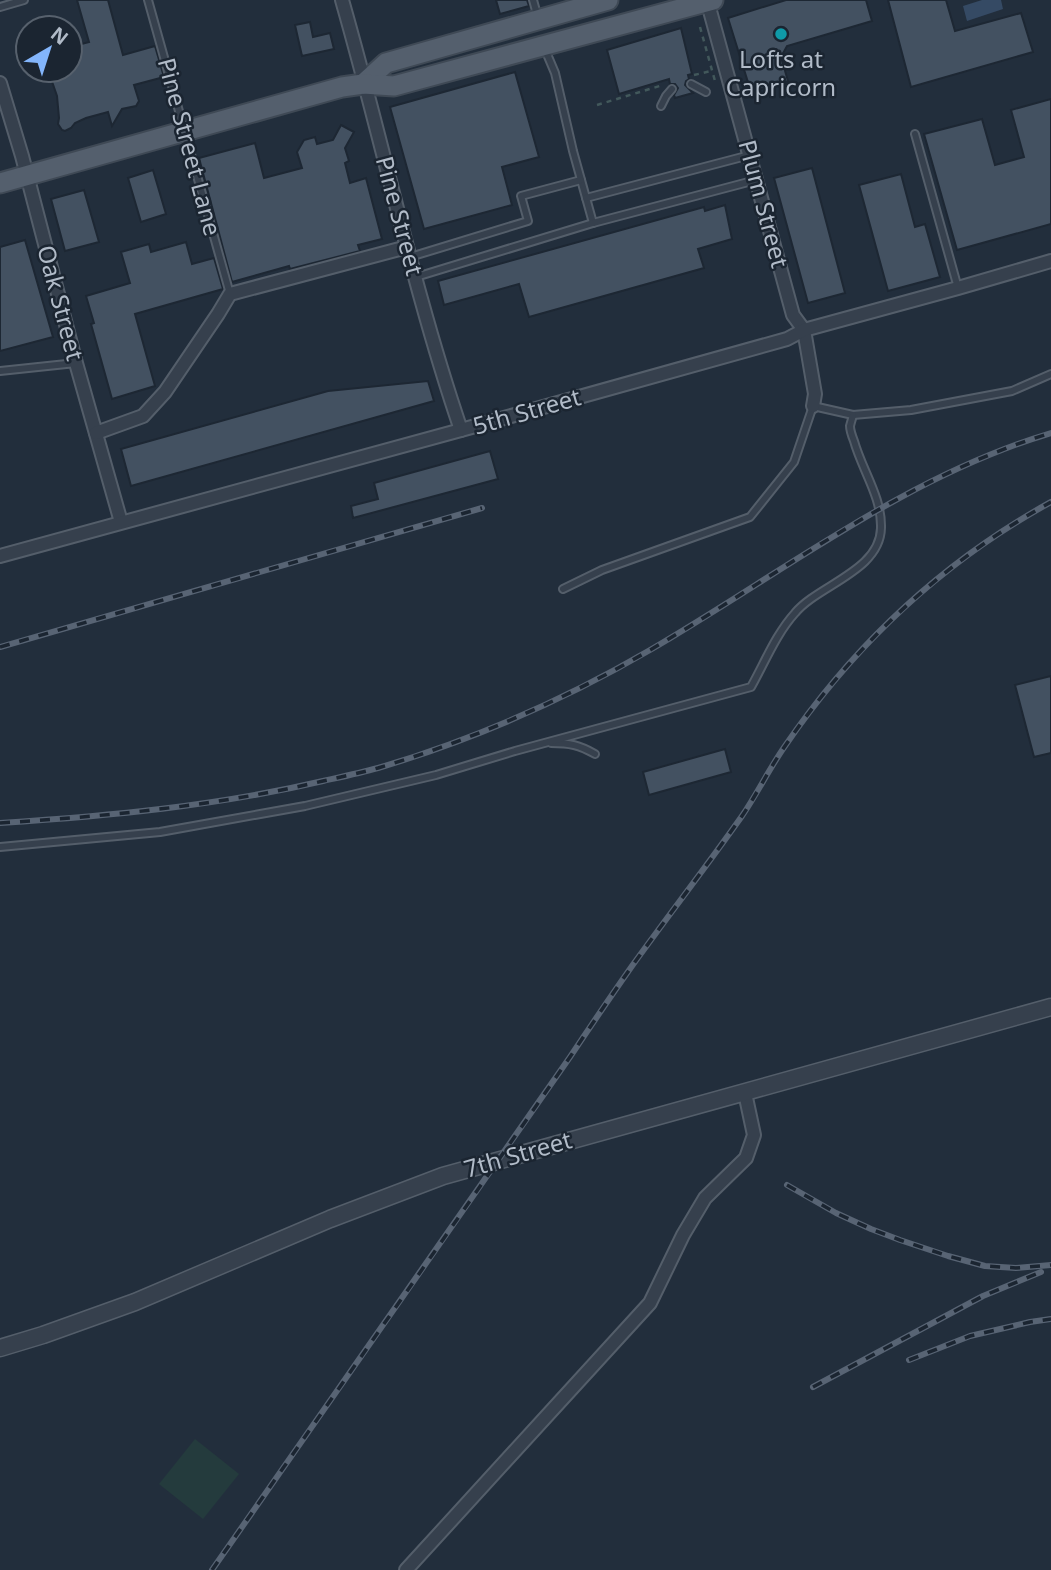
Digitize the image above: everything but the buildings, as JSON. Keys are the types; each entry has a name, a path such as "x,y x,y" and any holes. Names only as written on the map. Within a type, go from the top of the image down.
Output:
{"main road":[{"path":"363,84 386,62 608,0"},
{"path":"0,183 342,88 363,84 394,86 710,1"}],"street":[{"name":"Pine Street","path":"342,0 408,252 461,430"},
{"name":"Plum Street","path":"710,1 793,315 804,330 815,394 813,406"},
{"name":"Oak Street","path":"0,83 121,522"},
{"path":"96,433 143,416 165,392 230,293 408,252"},
{"name":"5th Street","path":"0,556 787,339 804,330 1051,261"},
{"name":"7th Street","path":"0,1348 135,1302 330,1219 443,1176 1051,1007"},
{"path":"406,1570 650,1303 683,1235 705,1198 746,1158 754,1135 745,1093"}],"lane":[{"path":"0,7 24,0"},
{"name":"Pine Street Lane","path":"148,0 230,293"},
{"path":"533,0 539,20"},
{"path":"544,46 555,73 593,223"},
{"path":"689,81 706,92"},
{"path":"661,106 671,86"},
{"path":"915,134 958,288"},
{"path":"586,198 750,155"},
{"path":"408,252 528,221 522,196 581,180"},
{"path":"416,277 593,223 756,180"},
{"path":"0,371 76,363"},
{"path":"563,590 601,570 750,517 794,462 813,406 853,415 911,410 1012,391 1051,374"},
{"path":"0,847 160,832 305,806 436,775 542,743 751,687 782,631 797,610 865,563 876,545 881,530 879,510 850,428 853,415"},
{"path":"542,743 567,743 595,754"}],"path":[{"path":"689,81 711,71"},
{"path":"597,105 671,86"}],"green space":[{"path":"195,1439 239,1474 203,1519 159,1484"}],"water":[{"path":"982,0 1001,0 1003,9 967,21 963,6"}],"railway":[{"path":"0,823 122,813 243,797 371,770 448,745 518,717 618,668 894,501 997,452 1051,433"},
{"path":"212,1570 632,966 742,816 779,755 812,709 871,640 938,578 1012,525 1051,502"},
{"path":"0,647 482,508"},
{"path":"787,1185 871,1229 948,1256 985,1266 1016,1268 1051,1265"},
{"path":"813,1387 983,1296 1041,1272"},
{"path":"909,1360 970,1336 1051,1319"}],"place":[{"name":"Lofts at Capricorn","path":"781,34"}]}
